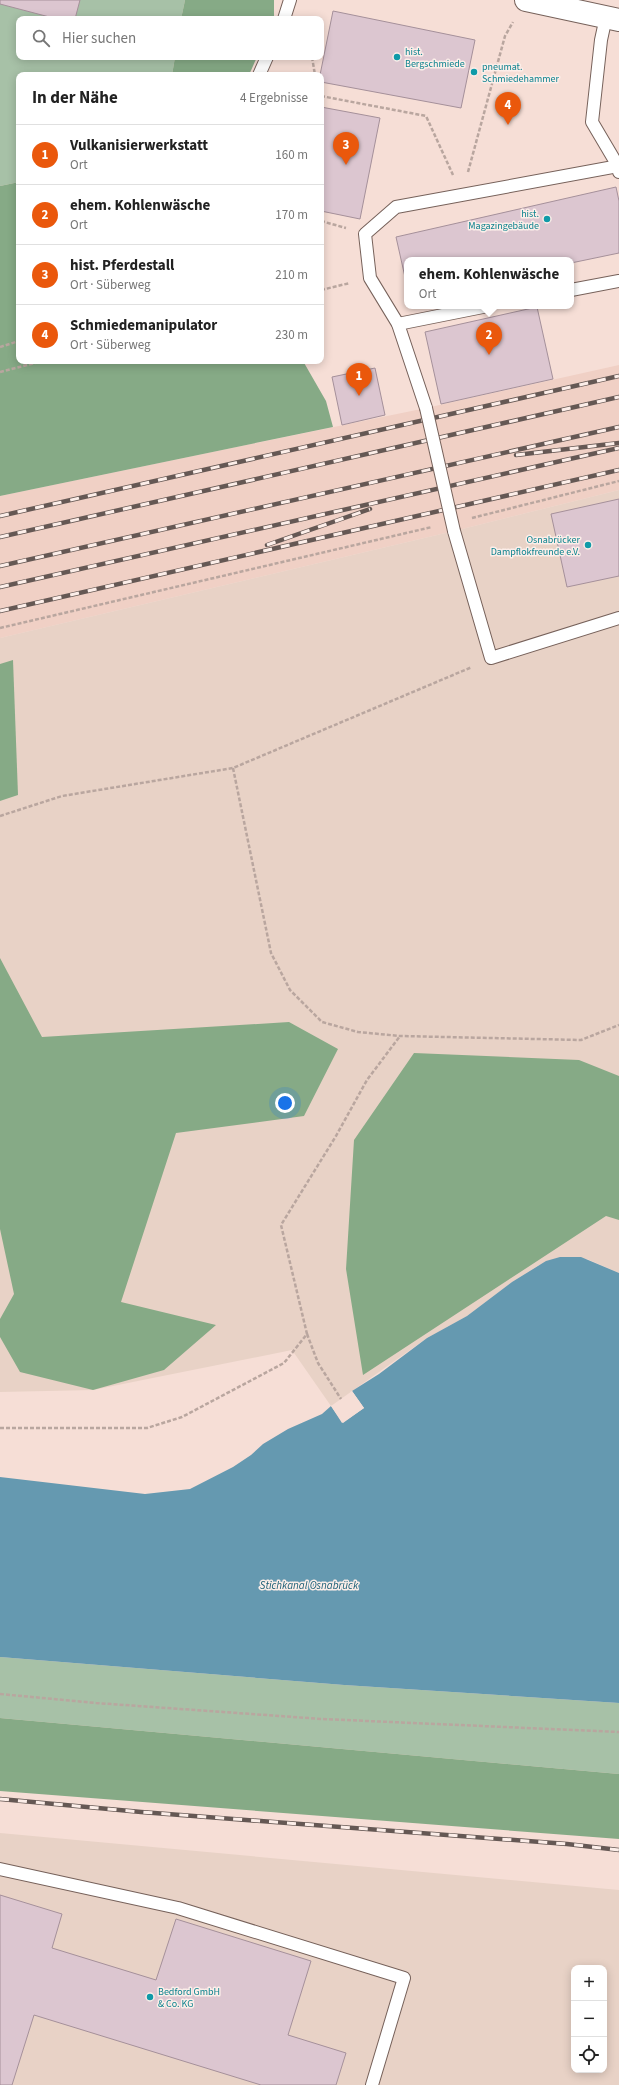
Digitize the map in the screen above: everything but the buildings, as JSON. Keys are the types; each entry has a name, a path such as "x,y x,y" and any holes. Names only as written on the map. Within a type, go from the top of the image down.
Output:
{"street":[{"path":"526,0 612,19"}],"lane":[{"path":"285,16 290,0"},
{"path":"612,19 601,40 592,122 619,168 462,193 396,207 365,234 370,278 398,324 426,408 454,531 491,658 619,618"},
{"path":"260,72 266,60"},
{"path":"574,289 619,281"},
{"path":"398,324 473,309"},
{"path":"0,1869 178,1908 404,1978 372,2085"}],"path":[{"path":"462,193 506,36 513,22"},
{"path":"312,60 314,72"},
{"path":"324,97 426,116 462,193"},
{"path":"324,289 370,278"},
{"path":"0,347 16,342"},
{"path":"0,372 31,364"},
{"path":"469,518 619,481"},
{"path":"0,628 438,526"},
{"path":"0,816 62,796 233,768 491,658"},
{"path":"233,768 271,953 290,990 322,1022 358,1032 400,1036 581,1040 619,1025"},
{"path":"341,1399 318,1363 307,1334 281,1224 336,1136 367,1080 400,1036"},
{"path":"0,1428 147,1428 182,1417 284,1363 307,1334"},
{"path":"0,1694 96,1703 322,1719 619,1732"}],"shaded area":[{"path":"619,365 619,490 454,531 0,638 0,496 426,408"},
{"path":"619,490 619,1273 587,1259 539,1265 512,1282 467,1316 427,1338 331,1406 292,1350 93,1390 0,1392 0,638 454,531"},
{"path":"0,1833 619,1890 619,2085 0,2085"}],"green space":[{"path":"0,0 185,0 182,16 16,16 16,60 174,60 172,72 16,72 16,183 0,186"},
{"path":"185,0 274,0 274,16 182,16"},
{"path":"174,60 256,60 250,72 172,72"},
{"path":"16,183 16,364 305,364 326,401 333,427 0,496 0,186"},
{"path":"13,660 18,795 0,801 0,664"},
{"path":"0,958 42,1037 289,1022 338,1049 304,1116 176,1133 121,1302 216,1325 164,1370 93,1390 20,1372 0,1337 0,1319 14,1294 0,1229"},
{"path":"414,1053 579,1060 619,1076 619,1220 606,1216 363,1375 346,1269 354,1140"},
{"path":"0,1657 344,1685 619,1703 619,1774 0,1718"},
{"path":"0,1718 619,1774 619,1839 0,1791"}],"water":[{"name":"Stichkanal Osnabrück","path":"560,1257 581,1257 619,1273 619,1703 344,1685 0,1657 0,1477 145,1494 190,1489 233,1467 251,1455 263,1444 288,1429 322,1414 331,1406 343,1423 364,1408 352,1391 379,1374 427,1338 467,1316 512,1282 546,1261"}],"pier":[{"path":"352,1391 364,1408 342,1423 331,1406 332,1405 343,1420 361,1408 350,1392"}],"railway":[{"path":"0,516 619,376"},
{"path":"0,537 619,397"},
{"path":"0,566 619,427"},
{"path":"516,455 619,443"},
{"path":"0,587 619,448"},
{"path":"0,611 619,470"},
{"path":"267,545 370,509"},
{"path":"0,1799 141,1812 567,1844 619,1850"}],"place":[{"name":"hist. Bergschmiede","path":"397,57"},
{"name":"pneumat. Schmiedehammer","path":"474,72"},
{"name":"Schmiedemanipulator","path":"508,125"},
{"name":"hist. Pferdestall","path":"346,165"},
{"name":"hist. Magazingebäude","path":"547,219"},
{"name":"ehem. Kohlenwäsche","path":"489,355"},
{"name":"Vulkanisierwerkstatt","path":"359,396"},
{"name":"Osnabrücker Dampflokfreunde e.V.","path":"588,545"},
{"name":"Bedford GmbH & Co. KG","path":"150,1997"}]}
